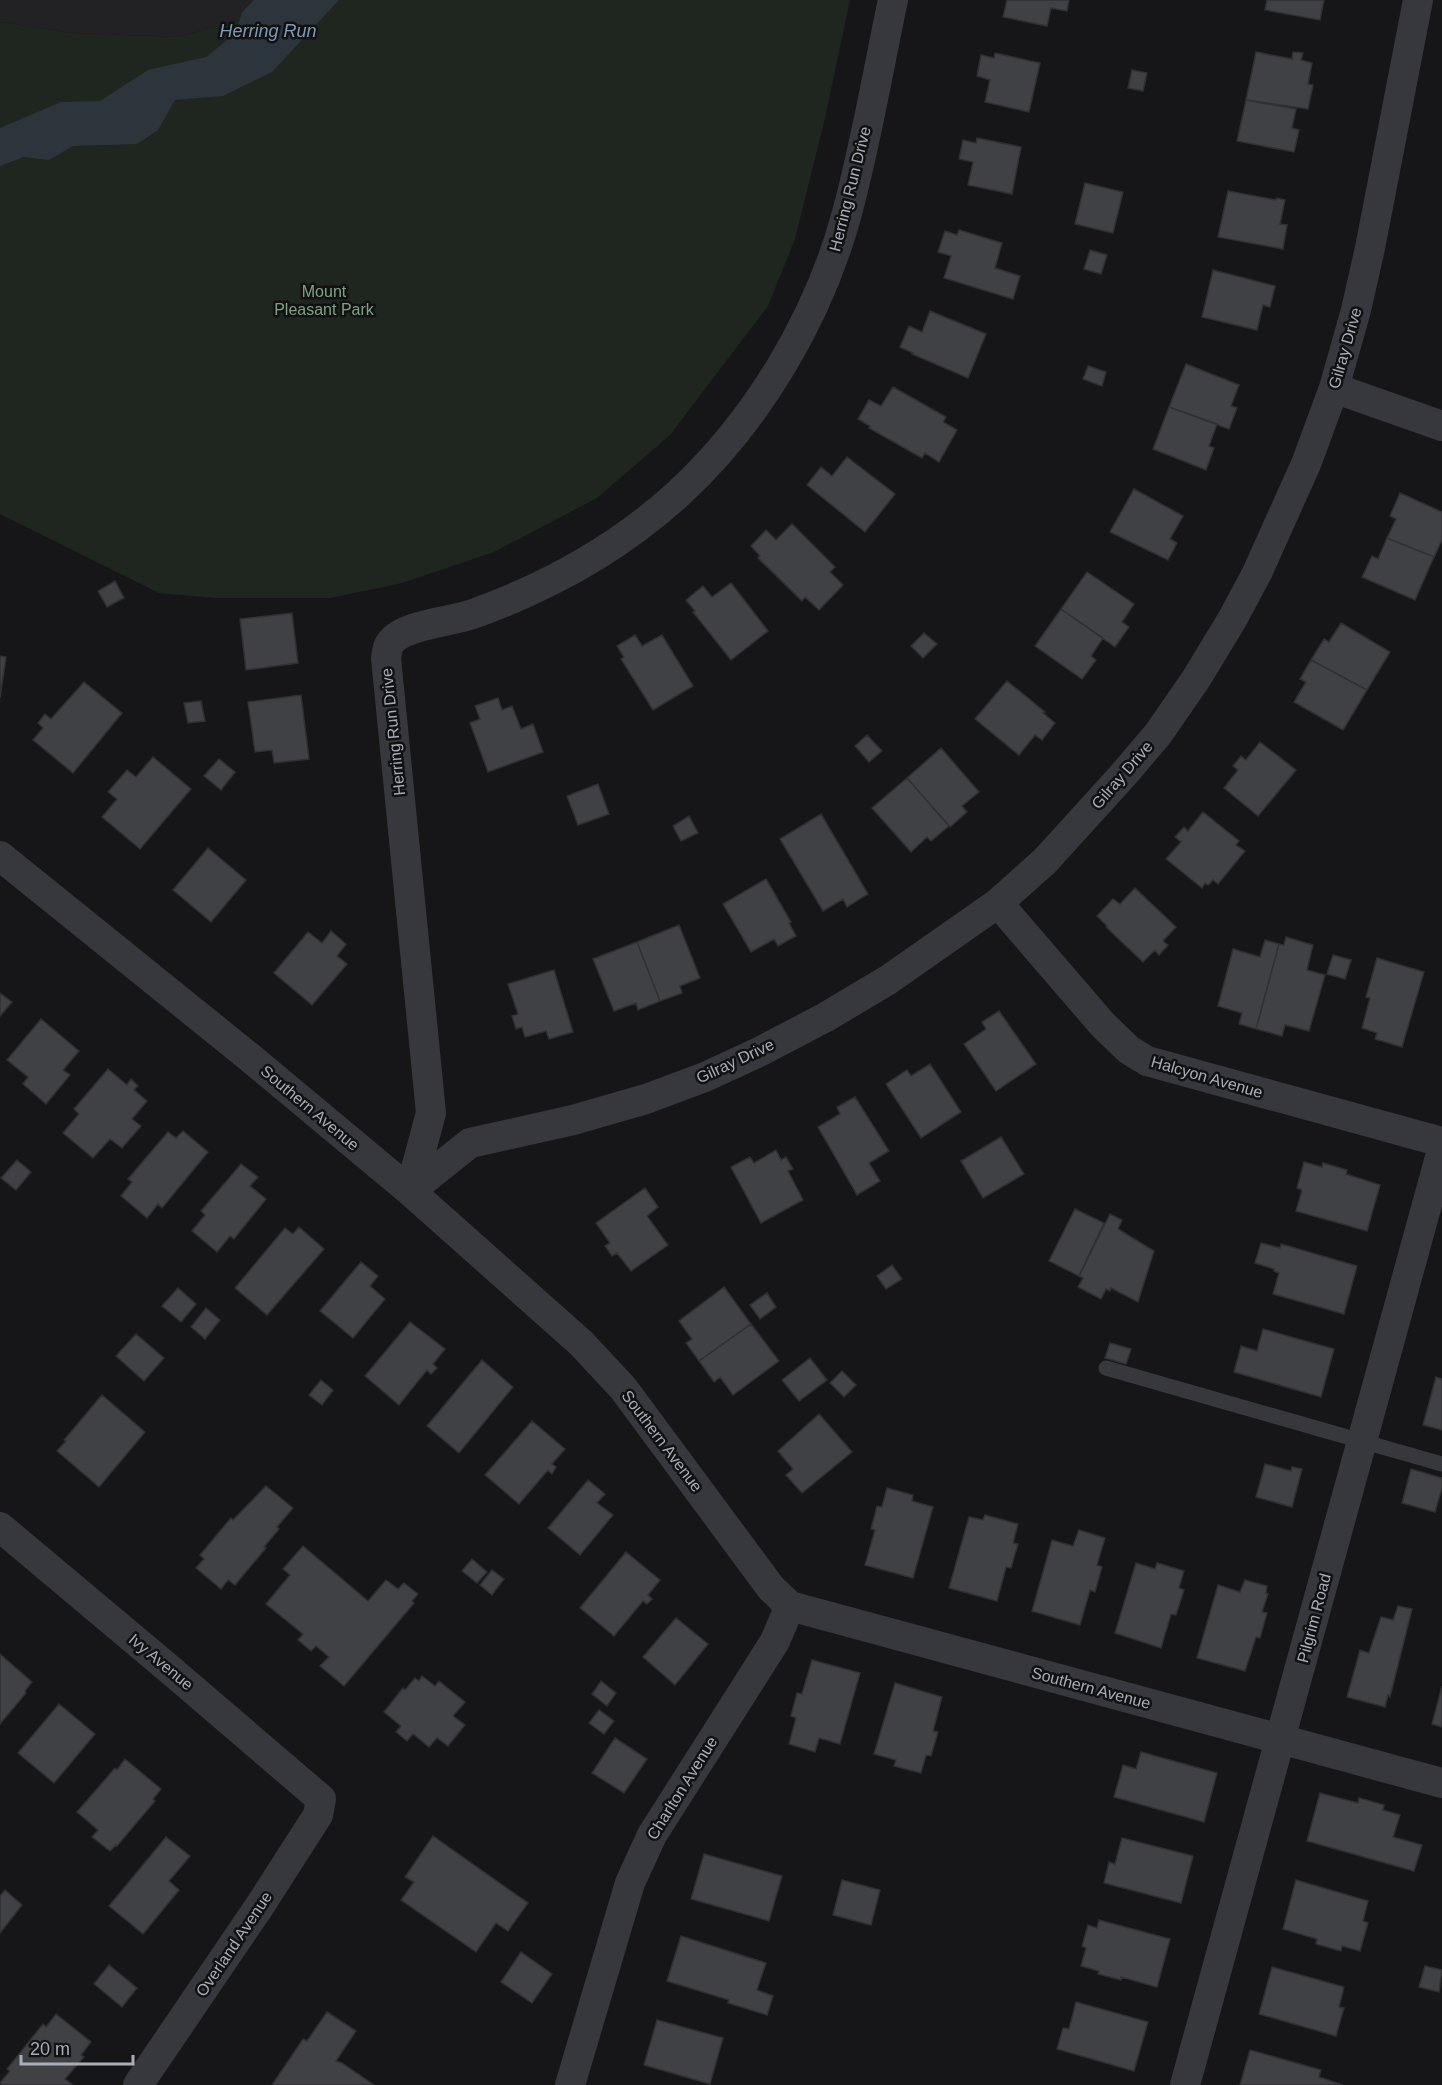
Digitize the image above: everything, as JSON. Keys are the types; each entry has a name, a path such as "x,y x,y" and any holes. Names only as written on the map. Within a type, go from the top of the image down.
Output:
{"street":[{"name":"Herring Run Drive","path":"410,1191 431,1113 386,658 389,644 401,634 470,615 530,591 591,559 679,493 718,452 754,406 784,362 808,319 830,265 847,214 893,0"},
{"name":"Gilray Drive","path":"410,1191 470,1143 573,1120 646,1099 705,1077 826,1017 888,980 998,903 1045,861 1158,734 1196,679 1233,618 1272,541 1306,464 1334,388 1356,310 1370,248 1418,0"},
{"path":"1334,388 1442,426"},
{"name":"Southern Avenue","path":"0,856 248,1056 410,1191 580,1343 623,1388 771,1588 790,1606 1442,1784"},
{"name":"Halcyon Avenue","path":"998,903 1103,1025 1129,1050 1148,1061 1442,1142"},
{"name":"Pilgrim Road","path":"1185,2085 1442,1150"},
{"name":"Ivy Avenue","path":"0,1527 321,1799"},
{"name":"Charlton Avenue","path":"570,2085 630,1883 652,1834 775,1641 790,1606"},
{"name":"Overland Avenue","path":"138,2085 274,1884 318,1815 321,1799"}],"lane":[{"path":"1106,1368 1442,1464"}],"shaded area":[{"path":"0,0 311,0 178,37 72,33 0,22"}],"green space":[{"name":"Mount Pleasant Park","path":"311,0 850,0 825,118 795,239 768,306 670,435 597,498 494,552 402,583 330,598 215,598 159,593 0,514 0,22 72,33 178,37"}],"water":[{"name":"Herring Run","path":"254,0 339,0 272,72 223,96 175,100 158,130 137,144 73,146 49,160 24,157 0,166 0,128 61,102 100,101 148,70 206,57 236,33 242,12"}],"building":[{"path":"1007,0 1069,0 1067,11 1051,8 1047,26 1003,17"},
{"path":"1267,0 1324,0 1320,20 1265,10"},
{"path":"1256,52 1292,59 1293,52 1303,53 1301,60 1312,63 1308,84 1313,85 1308,109 1246,100"},
{"path":"995,53 1040,63 1029,112 985,102 990,80 977,76 981,55 994,58"},
{"path":"1132,70 1147,73 1143,91 1128,88"},
{"path":"1246,100 1296,109 1292,128 1299,130 1294,152 1237,141"},
{"path":"977,138 1021,147 1012,194 968,185 973,162 959,159 963,140 976,143"},
{"path":"1085,183 1123,192 1113,233 1075,224"},
{"path":"1228,191 1285,200 1280,224 1287,225 1283,249 1218,237"},
{"path":"959,230 1002,243 995,268 1020,276 1013,299 944,278 951,256 938,252 945,231 957,235"},
{"path":"1090,250 1107,255 1101,274 1084,269"},
{"path":"1213,270 1275,286 1270,307 1263,305 1257,330 1202,317"},
{"path":"930,311 986,334 968,378 900,347 909,326 922,332"},
{"path":"1186,364 1239,385 1231,406 1237,408 1229,429 1169,407"},
{"path":"1088,366 1106,372 1102,386 1083,379"},
{"path":"893,387 946,417 943,422 957,430 939,462 925,453 922,458 869,428 870,426 858,419 869,400 881,406"},
{"path":"1169,407 1217,424 1209,446 1214,448 1206,470 1153,449"},
{"path":"847,457 895,494 865,532 807,485 821,467 832,476"},
{"path":"1134,489 1183,516 1170,539 1177,543 1168,560 1110,532"},
{"path":"1400,493 1442,512 1442,540 1434,557 1387,538 1396,519 1390,516"},
{"path":"792,524 835,567 830,572 843,585 819,610 805,597 802,601 758,558 760,556 751,546 766,530 776,540"},
{"path":"1387,538 1434,557 1415,600 1362,577 1372,556 1378,559"},
{"path":"1087,572 1134,604 1122,622 1129,627 1115,647 1061,609"},
{"path":"115,581 124,598 107,607 98,591"},
{"path":"731,583 768,631 731,660 686,600 703,586 712,597"},
{"path":"1061,609 1103,638 1091,656 1096,660 1082,679 1035,646"},
{"path":"292,613 298,663 246,670 240,619"},
{"path":"1341,623 1390,652 1367,690 1311,660 1324,639 1329,642"},
{"path":"924,633 937,644 923,658 911,646"},
{"path":"635,635 642,646 662,635 693,686 653,710 621,659 624,657 617,646"},
{"path":"0,656 6,657 0,698"},
{"path":"1311,660 1367,690 1343,730 1294,702 1306,682 1300,679"},
{"path":"1007,681 1055,723 1042,740 1035,735 1019,755 975,719"},
{"path":"84,682 122,713 73,773 33,740 43,728 38,723 45,714 51,719"},
{"path":"301,695 309,759 274,763 272,750 255,752 248,702"},
{"path":"498,698 502,710 512,706 521,729 533,724 543,752 488,772 470,723 480,719 475,706"},
{"path":"201,701 205,721 188,723 184,703"},
{"path":"867,735 882,751 869,762 855,746"},
{"path":"1260,742 1296,770 1258,816 1224,788 1238,770 1233,766 1241,756 1246,760"},
{"path":"941,748 979,792 962,806 967,812 950,827 907,778"},
{"path":"153,757 191,789 140,849 102,817 117,799 108,792 127,770 136,777"},
{"path":"219,759 235,772 221,790 204,776"},
{"path":"907,778 949,826 931,841 927,837 911,852 872,808"},
{"path":"598,784 609,814 578,825 567,796"},
{"path":"1203,812 1239,841 1236,845 1245,851 1218,884 1213,880 1208,885 1205,883 1202,888 1166,859 1181,842 1175,837 1184,827 1188,831"},
{"path":"821,814 868,894 847,907 843,899 823,911 780,839"},
{"path":"689,816 698,833 681,841 673,826"},
{"path":"208,848 246,880 211,922 173,890"},
{"path":"766,879 791,922 789,923 796,936 778,946 774,939 751,952 723,904"},
{"path":"1135,888 1176,927 1163,941 1168,945 1159,955 1155,950 1143,962 1097,916 1113,899 1120,904"},
{"path":"679,925 700,978 680,986 682,993 660,1001 637,942"},
{"path":"331,931 346,944 337,956 347,964 312,1005 274,973 308,932 322,943"},
{"path":"1286,937 1313,945 1307,970 1325,975 1309,1031 1285,1025 1282,1036 1256,1029 1279,944 1284,945"},
{"path":"1265,940 1279,944 1256,1029 1239,1024 1242,1013 1218,1006 1233,949 1260,957"},
{"path":"637,942 660,1001 638,1010 636,1003 614,1011 593,959"},
{"path":"1333,955 1351,960 1345,979 1327,974"},
{"path":"1377,958 1424,972 1402,1047 1375,1039 1377,1033 1362,1028 1370,998 1366,997"},
{"path":"554,970 573,1032 549,1039 546,1031 525,1037 522,1027 516,1029 512,1016 518,1014 508,984"},
{"path":"0,993 12,1002 0,1016"},
{"path":"999,1011 1036,1064 996,1091 964,1044 986,1029 982,1022"},
{"path":"41,1019 79,1051 63,1070 70,1075 46,1104 23,1084 28,1077 7,1060"},
{"path":"930,1064 961,1112 921,1138 886,1084 907,1070 911,1076"},
{"path":"108,1069 127,1085 131,1079 138,1086 134,1090 147,1101 132,1119 141,1126 122,1148 110,1139 93,1158 63,1133 79,1114 74,1109"},
{"path":"855,1097 889,1151 869,1163 880,1181 857,1195 818,1127 840,1114 837,1107"},
{"path":"183,1131 208,1152 162,1208 158,1204 147,1218 121,1196 132,1182 128,1179 168,1132 176,1138"},
{"path":"1001,1137 1024,1174 983,1198 961,1161"},
{"path":"776,1150 781,1160 786,1157 793,1169 788,1171 803,1200 761,1223 731,1167 750,1157 754,1163"},
{"path":"17,1160 31,1172 16,1190 1,1178"},
{"path":"1304,1162 1322,1167 1323,1163 1347,1170 1346,1174 1380,1185 1367,1231 1296,1211 1302,1190 1297,1188"},
{"path":"241,1164 258,1177 250,1186 266,1199 234,1239 230,1236 217,1252 192,1231 205,1215 201,1211"},
{"path":"645,1188 658,1207 647,1216 668,1245 631,1271 617,1253 612,1256 605,1246 610,1243 596,1223"},
{"path":"1075,1209 1104,1223 1079,1276 1049,1261"},
{"path":"1110,1214 1122,1220 1118,1229 1154,1251 1138,1302 1111,1288 1110,1291 1106,1289 1101,1299 1078,1287 1083,1278 1079,1276"},
{"path":"299,1227 324,1249 267,1315 235,1288 285,1228 293,1234"},
{"path":"1261,1243 1280,1248 1281,1244 1357,1266 1344,1314 1273,1294 1279,1273 1255,1263"},
{"path":"361,1262 378,1276 370,1286 385,1299 353,1338 320,1311"},
{"path":"892,1265 902,1279 886,1289 877,1276"},
{"path":"724,1287 751,1324 699,1361 686,1343 692,1339 679,1321"},
{"path":"178,1288 196,1304 181,1322 162,1306"},
{"path":"767,1293 776,1307 760,1319 750,1305"},
{"path":"206,1308 220,1320 205,1339 191,1327"},
{"path":"410,1322 445,1349 433,1364 437,1368 431,1374 427,1370 399,1405 365,1376"},
{"path":"751,1324 779,1361 733,1395 720,1377 714,1382 699,1361"},
{"path":"1263,1329 1334,1349 1321,1397 1234,1372 1241,1346 1257,1351"},
{"path":"136,1334 164,1358 144,1381 116,1356"},
{"path":"1110,1343 1131,1349 1126,1364 1105,1358"},
{"path":"810,1358 827,1380 799,1401 782,1380"},
{"path":"482,1360 513,1387 459,1453 427,1426"},
{"path":"842,1371 856,1385 844,1397 830,1383"},
{"path":"1436,1377 1442,1379 1442,1430 1423,1425"},
{"path":"321,1380 333,1390 322,1405 309,1395"},
{"path":"102,1395 145,1432 99,1487 57,1451"},
{"path":"819,1414 852,1452 802,1493 786,1475 793,1469 778,1451"},
{"path":"532,1421 565,1449 552,1464 556,1467 552,1474 548,1470 519,1504 485,1475"},
{"path":"1265,1464 1291,1471 1292,1467 1302,1469 1292,1507 1256,1497"},
{"path":"1411,1469 1442,1478 1442,1488 1435,1512 1402,1503"},
{"path":"588,1480 605,1494 597,1503 613,1515 580,1555 548,1528"},
{"path":"266,1486 293,1508 277,1527 279,1529 264,1547 266,1548 235,1585 228,1580 221,1589 196,1568 204,1559 200,1555 231,1518 233,1520"},
{"path":"887,1488 913,1495 912,1501 933,1507 913,1578 865,1565 875,1530 871,1529 877,1506 882,1507"},
{"path":"985,1515 1018,1524 1013,1543 1018,1544 1011,1568 1006,1567 997,1601 949,1588 969,1517 983,1520"},
{"path":"1079,1530 1105,1538 1097,1565 1102,1567 1095,1592 1090,1590 1080,1625 1032,1611 1052,1540 1073,1546"},
{"path":"303,1546 368,1601 386,1580 398,1589 404,1583 418,1594 412,1601 414,1603 344,1686 320,1666 329,1657 316,1646 311,1651 298,1640 303,1634 266,1604 290,1575 283,1569"},
{"path":"626,1552 660,1580 648,1595 652,1599 647,1604 643,1601 614,1636 580,1608"},
{"path":"472,1559 487,1572 477,1583 462,1571"},
{"path":"1136,1563 1155,1569 1157,1563 1184,1571 1179,1588 1184,1590 1176,1615 1171,1614 1161,1648 1115,1633"},
{"path":"492,1570 504,1579 492,1595 480,1585"},
{"path":"1245,1580 1267,1586 1266,1593 1268,1594 1262,1612 1267,1613 1260,1638 1256,1637 1245,1671 1197,1658 1218,1585 1240,1592"},
{"path":"1398,1606 1412,1609 1390,1697 1388,1695 1385,1707 1347,1697 1360,1650 1369,1653 1381,1617 1393,1620"},
{"path":"676,1618 708,1644 675,1685 643,1657"},
{"path":"0,1654 32,1682 25,1691 26,1693 0,1724"},
{"path":"812,1660 860,1673 840,1744 819,1738 815,1752 789,1744 796,1718 791,1716 797,1693 802,1694"},
{"path":"422,1676 435,1686 439,1681 465,1702 453,1716 465,1725 448,1746 437,1738 429,1747 413,1734 407,1741 396,1732 401,1726 384,1712 403,1688 405,1690 415,1678 419,1681"},
{"path":"601,1681 616,1693 607,1706 592,1694"},
{"path":"895,1683 942,1697 933,1731 938,1732 931,1756 926,1755 921,1773 894,1766 896,1760 874,1754"},
{"path":"1442,1686 1442,1727 1432,1724"},
{"path":"59,1704 95,1734 54,1783 18,1753"},
{"path":"599,1710 614,1721 604,1734 589,1723"},
{"path":"615,1738 647,1759 624,1793 592,1773"},
{"path":"1141,1752 1217,1773 1204,1822 1114,1797 1123,1765 1136,1769"},
{"path":"125,1759 161,1789 153,1799 155,1801 117,1846 110,1851 92,1837 98,1830 77,1812"},
{"path":"1320,1793 1358,1803 1359,1798 1384,1805 1383,1810 1400,1815 1393,1837 1422,1845 1414,1871 1307,1841"},
{"path":"433,1836 528,1903 508,1931 496,1923 476,1952 401,1900 414,1882 405,1877"},
{"path":"166,1837 190,1856 169,1881 179,1890 143,1934 109,1906"},
{"path":"1122,1838 1193,1856 1181,1903 1104,1883 1109,1862 1115,1864"},
{"path":"704,1854 782,1876 769,1921 691,1899"},
{"path":"842,1880 880,1890 871,1925 833,1915"},
{"path":"1296,1880 1368,1901 1363,1921 1368,1923 1360,1951 1342,1946 1341,1951 1316,1944 1317,1939 1283,1929"},
{"path":"5,1890 22,1905 0,1933 0,1896"},
{"path":"1099,1920 1170,1939 1157,1987 1121,1977 1121,1980 1098,1974 1099,1971 1081,1966 1086,1948 1082,1946 1088,1925 1097,1928"},
{"path":"681,1936 766,1963 757,1990 773,1996 767,2015 728,2003 729,2000 667,1981"},
{"path":"521,1952 552,1974 532,2003 501,1982"},
{"path":"109,1965 137,1988 122,2007 94,1984"},
{"path":"1425,1966 1442,1970 1439,1992 1419,1987"},
{"path":"1272,1967 1344,1987 1339,2007 1344,2008 1336,2036 1259,2014"},
{"path":"1076,2002 1148,2022 1134,2071 1057,2049 1063,2028 1069,2029"},
{"path":"327,2012 356,2031 336,2061 374,2085 272,2085 303,2039 307,2041"},
{"path":"56,2014 91,2042 81,2055 84,2057 65,2079 73,2085 2,2085 0,2083 10,2071 7,2069 43,2024 46,2027"},
{"path":"657,2020 723,2038 710,2084 644,2065"},
{"path":"1250,2050 1321,2070 1319,2077 1343,2085 1240,2085"}]}
